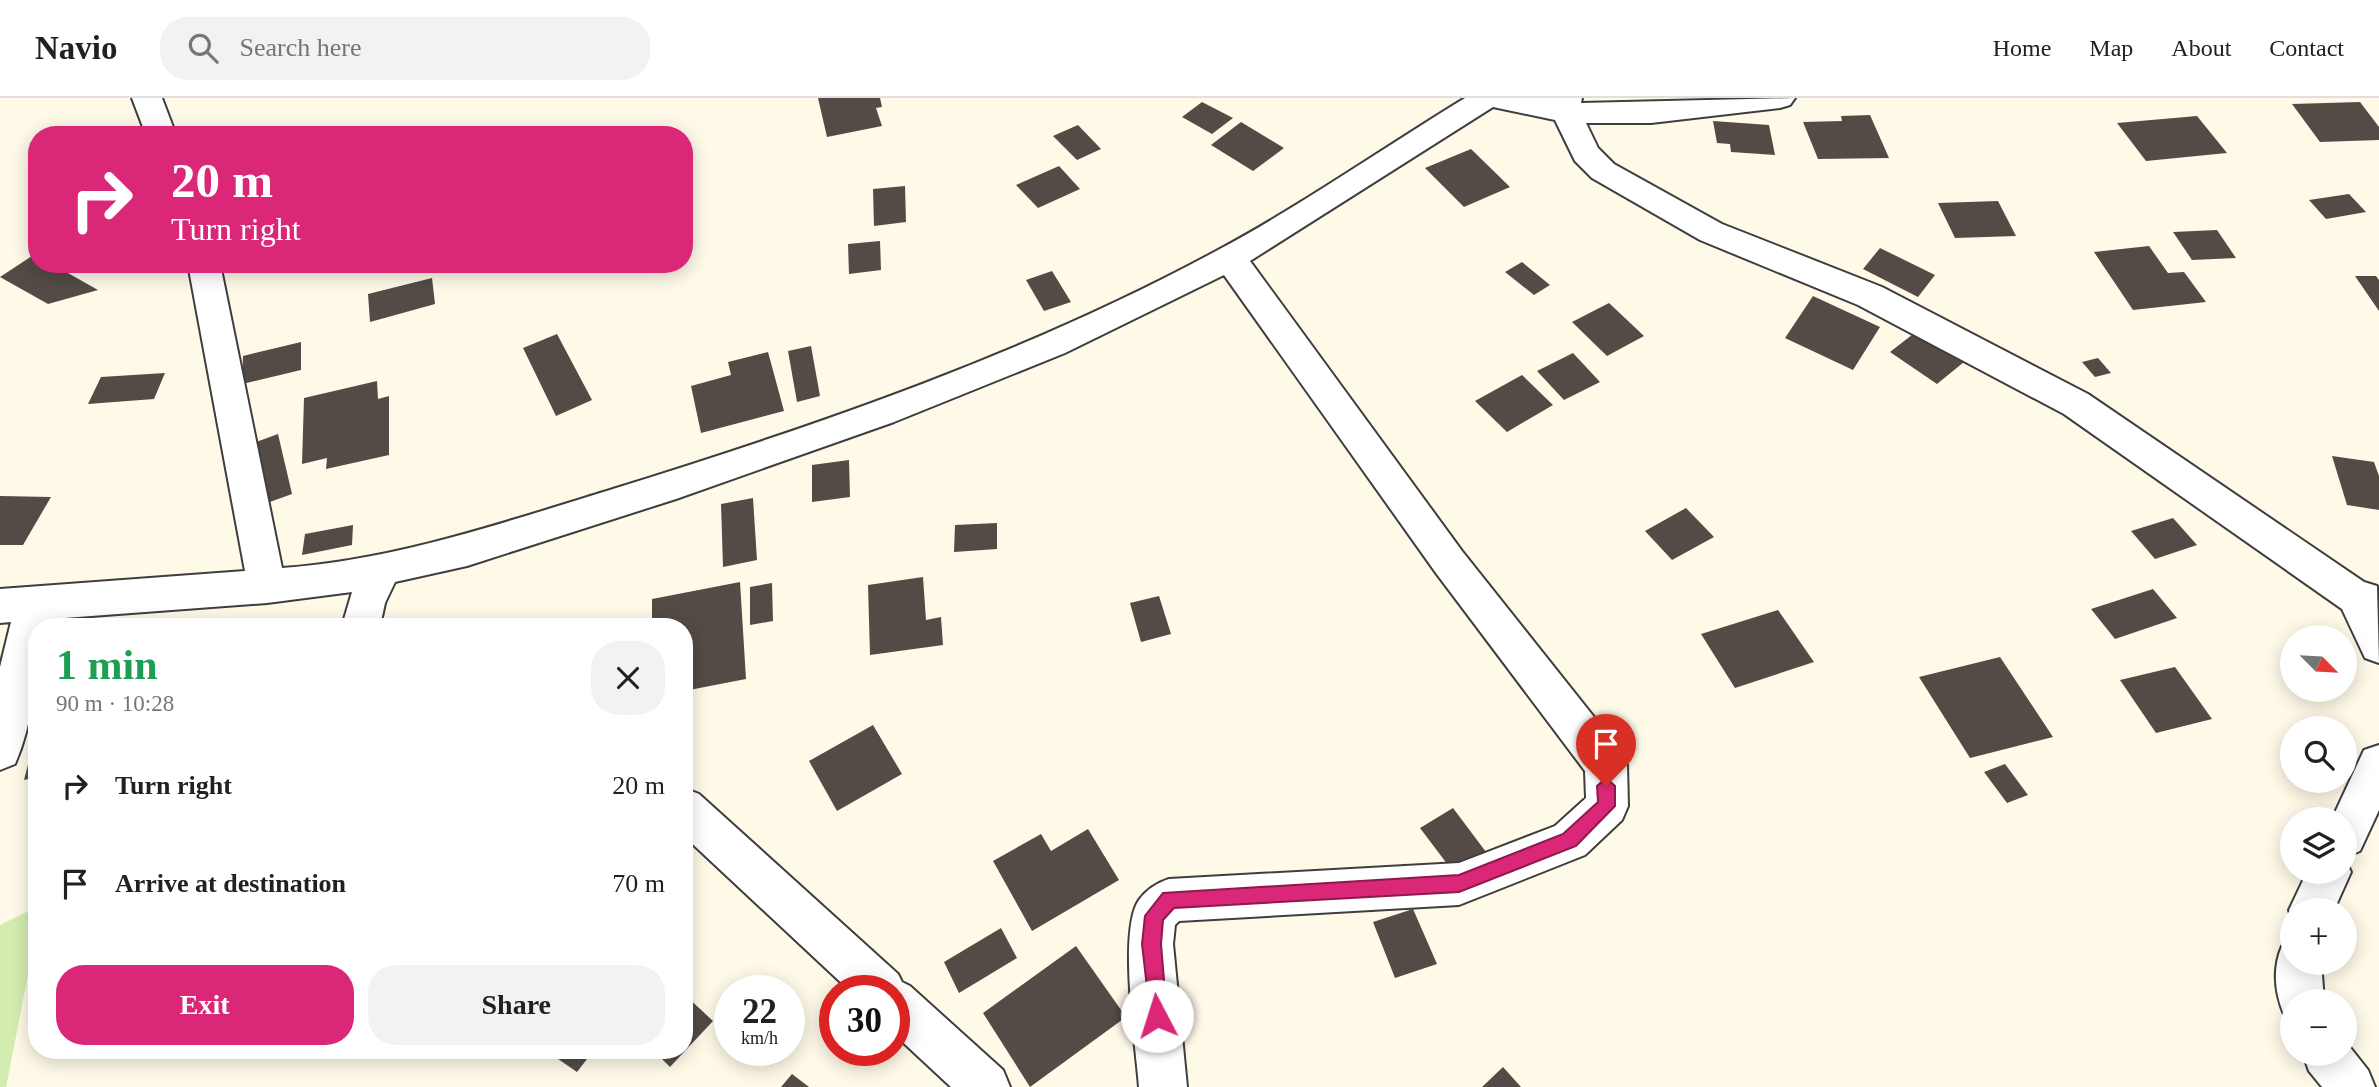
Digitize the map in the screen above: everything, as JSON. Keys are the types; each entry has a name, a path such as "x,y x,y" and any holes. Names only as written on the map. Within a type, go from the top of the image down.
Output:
{"street":[{"path":"147,98 158,126"},
{"path":"0,751 18,605 328,581 382,569 467,550 650,492 882,412 1053,344 1230,258 1486,98"},
{"path":"1496,98 1651,113 1780,98"},
{"path":"1566,105 1586,154 1604,171 1711,232 1870,296 2076,404 2372,602 2379,646"},
{"path":"1163,1087 1151,944 1154,916 1169,900 1459,884 1570,841 1607,806 1606,765 1449,562 1230,258"},
{"path":"206,273 267,587"},
{"path":"363,618 366,603 382,569"},
{"path":"2357,811 2379,764"},
{"path":"693,816 866,975"},
{"path":"910,1017 986,1087"},
{"path":"2335,1066 2351,1087"}],"green space":[{"path":"28,911 28,975 6,1087 0,1087 0,925"}],"building":[{"path":"818,98 880,98 882,107 876,108 882,126 827,137"},
{"path":"1202,102 1233,118 1212,134 1182,117"},
{"path":"2360,102 2379,127 2379,140 2320,142 2292,104"},
{"path":"1870,115 1889,158 1818,159 1803,122 1842,121 1841,116"},
{"path":"2197,116 2227,153 2146,161 2117,123"},
{"path":"1713,121 1769,125 1775,155 1731,152 1730,144 1717,143"},
{"path":"1241,122 1284,148 1253,171 1211,145"},
{"path":"1078,125 1101,149 1077,160 1053,136"},
{"path":"1471,149 1510,187 1464,207 1425,168"},
{"path":"1059,166 1080,189 1038,208 1016,185"},
{"path":"905,186 906,222 874,226 873,189"},
{"path":"2349,194 2366,212 2326,219 2309,200"},
{"path":"1998,201 2016,236 1955,238 1938,203"},
{"path":"2217,230 2236,258 2192,260 2173,232"},
{"path":"880,241 881,270 849,274 848,244"},
{"path":"2149,246 2168,273 2184,272 2206,302 2133,310 2094,252"},
{"path":"1880,248 1935,275 1918,297 1863,269"},
{"path":"28,259 28,273 68,273 98,290 48,304 0,277"},
{"path":"1522,262 1550,285 1534,295 1505,272"},
{"path":"1052,271 1071,302 1044,311 1026,280"},
{"path":"2355,276 2376,276 2379,280 2379,311"},
{"path":"432,278 435,304 370,322 368,294"},
{"path":"1813,296 1880,327 1853,370 1785,338"},
{"path":"1609,303 1644,336 1607,356 1572,322"},
{"path":"1917,331 1964,362 1937,384 1890,352"},
{"path":"557,334 592,400 556,416 523,348"},
{"path":"301,342 301,370 242,384 243,356"},
{"path":"811,346 820,396 797,402 788,351"},
{"path":"768,352 784,411 701,433 691,386 731,375 728,362"},
{"path":"1573,353 1600,382 1564,400 1537,371"},
{"path":"2098,358 2111,373 2095,377 2082,362"},
{"path":"165,373 154,399 88,404 101,377"},
{"path":"1522,375 1553,405 1507,432 1475,401"},
{"path":"377,381 378,399 389,396 389,455 326,469 327,458 302,464 304,398"},
{"path":"278,434 292,494 267,503 253,443"},
{"path":"2332,456 2374,462 2379,476 2379,510 2347,505"},
{"path":"849,460 850,497 812,502 812,465"},
{"path":"0,496 51,497 23,545 0,545"},
{"path":"753,498 757,560 723,567 721,504"},
{"path":"1686,508 1714,537 1672,560 1645,531"},
{"path":"2173,518 2197,545 2155,559 2131,531"},
{"path":"997,523 997,549 954,552 955,525"},
{"path":"353,525 352,545 302,555 305,534"},
{"path":"923,577 926,620 941,617 943,645 870,655 868,585"},
{"path":"740,582 746,679 693,689 693,618 652,618 652,599"},
{"path":"772,583 773,621 750,625 750,587"},
{"path":"2153,589 2177,618 2115,639 2091,609"},
{"path":"1159,596 1171,634 1141,642 1130,603"},
{"path":"1778,610 1814,662 1735,688 1701,634"},
{"path":"2000,657 2053,737 1970,758 1919,677"},
{"path":"2175,667 2212,719 2156,733 2120,680"},
{"path":"873,725 902,774 837,811 809,761"},
{"path":"2005,764 2028,795 2007,803 1984,772"},
{"path":"1453,808 1486,852 1454,873 1420,828"},
{"path":"1088,829 1119,880 1032,931 993,861 1041,834 1051,851"},
{"path":"1413,909 1437,964 1395,978 1373,922"},
{"path":"1001,928 1017,958 959,993 944,962"},
{"path":"1076,946 1126,1017 1030,1087 983,1013"},
{"path":"693,1002 713,1021 693,1042"},
{"path":"558,1059 587,1059 577,1072"},
{"path":"662,1059 677,1059 670,1067"},
{"path":"1503,1067 1521,1087 1482,1087"},
{"path":"792,1074 809,1087 781,1087"}],"route":[{"path":"1157,1016 1151,944 1154,916 1169,900 1459,884 1570,841 1607,806 1606,786"}]}
